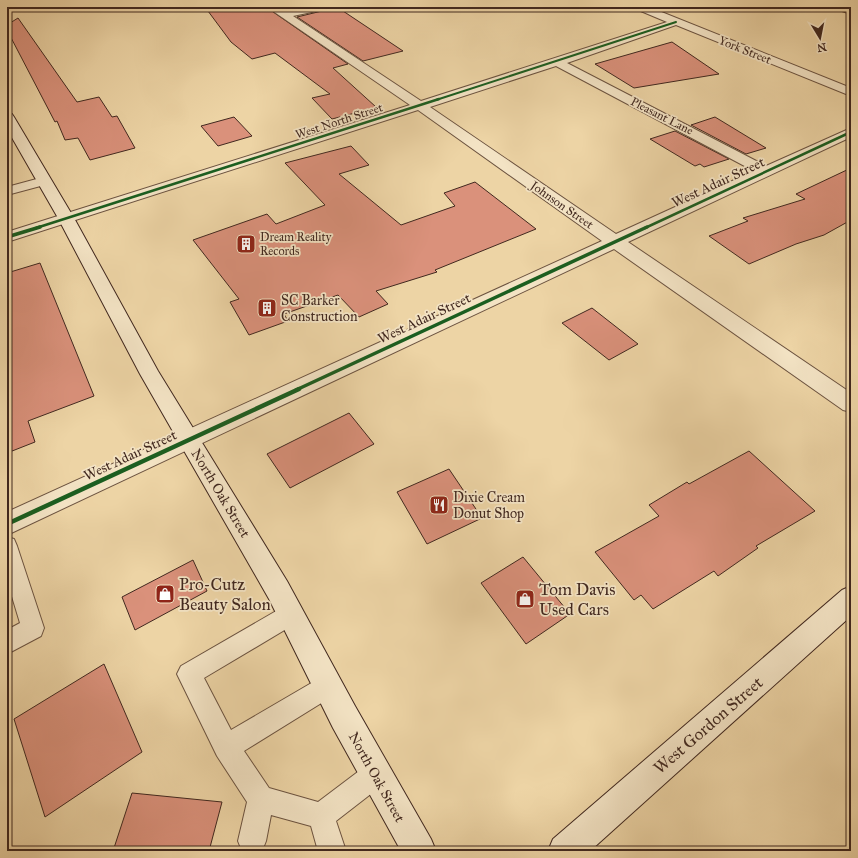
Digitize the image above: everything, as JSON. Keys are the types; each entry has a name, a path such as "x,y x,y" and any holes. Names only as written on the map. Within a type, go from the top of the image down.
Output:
{"street":[{"path":"278,11 322,7"},
{"name":"York Street","path":"640,7 851,92"},
{"path":"840,7 851,11"},
{"name":"Johnson Street","path":"278,11 420,106 851,404"},
{"name":"West North Street","path":"7,237 557,62 676,22"},
{"name":"Pleasant Lane","path":"557,62 767,172"},
{"name":"North Oak Street","path":"7,117 66,218 150,374 278,590 328,686 419,851"},
{"name":"West Adair Street","path":"7,524 851,132"},
{"name":"West Gordon Street","path":"565,851 851,599"}],"lane":[{"path":"7,191 44,180"},
{"path":"7,546 33,628 7,643"},
{"path":"290,614 189,674 226,747 261,799 322,816"},
{"path":"226,747 328,686"},
{"path":"322,816 376,774"},
{"path":"252,841 261,799"},
{"path":"322,816 332,851"}],"building":[{"path":"205,7 266,7 348,64 333,68 376,107 367,117 363,118 355,113 332,119 312,98 330,94 275,53 252,59 231,42"},
{"path":"328,7 337,7 403,51 363,61 297,17 326,10"},
{"path":"18,18 77,102 99,97 112,117 117,116 135,148 90,160 78,138 65,140 57,121 55,122 7,30 7,25"},
{"path":"672,42 719,74 634,88 595,64"},
{"path":"234,117 252,136 218,146 201,126"},
{"path":"715,117 766,148 746,154 691,125"},
{"path":"675,131 729,159 704,167 700,164 695,166 650,139"},
{"path":"351,146 369,165 339,174 401,225 455,206 444,193 475,182 536,229 435,270 437,272 376,291 388,304 359,317 338,295 284,314 288,321 249,335 230,302 239,299 193,240 267,214 276,224 325,205 285,163"},
{"path":"851,168 851,220 824,235 796,244 749,264 709,236 748,221 743,218 805,199 796,194"},
{"path":"40,263 94,396 28,421 35,442 7,453 7,273"},
{"path":"592,308 638,344 609,360 562,323"},
{"path":"349,413 374,444 290,488 267,454"},
{"path":"749,451 815,511 756,546 758,548 718,576 714,571 653,609 641,595 634,600 595,552 659,516 649,505 687,482 689,484"},
{"name":"Dixie Cream Donut Shop","path":"449,469 482,518 427,544 397,492"},
{"name":"Tom Davis Used Cars","path":"523,557 570,614 526,644 481,583"},
{"name":"Pro-Cutz Beauty Salon","path":"193,560 207,591 135,630 122,597"},
{"path":"104,664 142,752 45,817 14,719"},
{"path":"132,793 222,802 209,851 113,851"}],"cycle path":[{"path":"7,237 557,62 676,22"},
{"path":"7,524 851,132"}],"place":[{"name":"Dream Reality Records","path":"246,244"},
{"name":"SC Barker Construction","path":"267,308"},
{"name":"Dixie Cream Donut Shop","path":"439,505"},
{"name":"Pro-Cutz Beauty Salon","path":"165,594"},
{"name":"Tom Davis Used Cars","path":"525,599"}]}
